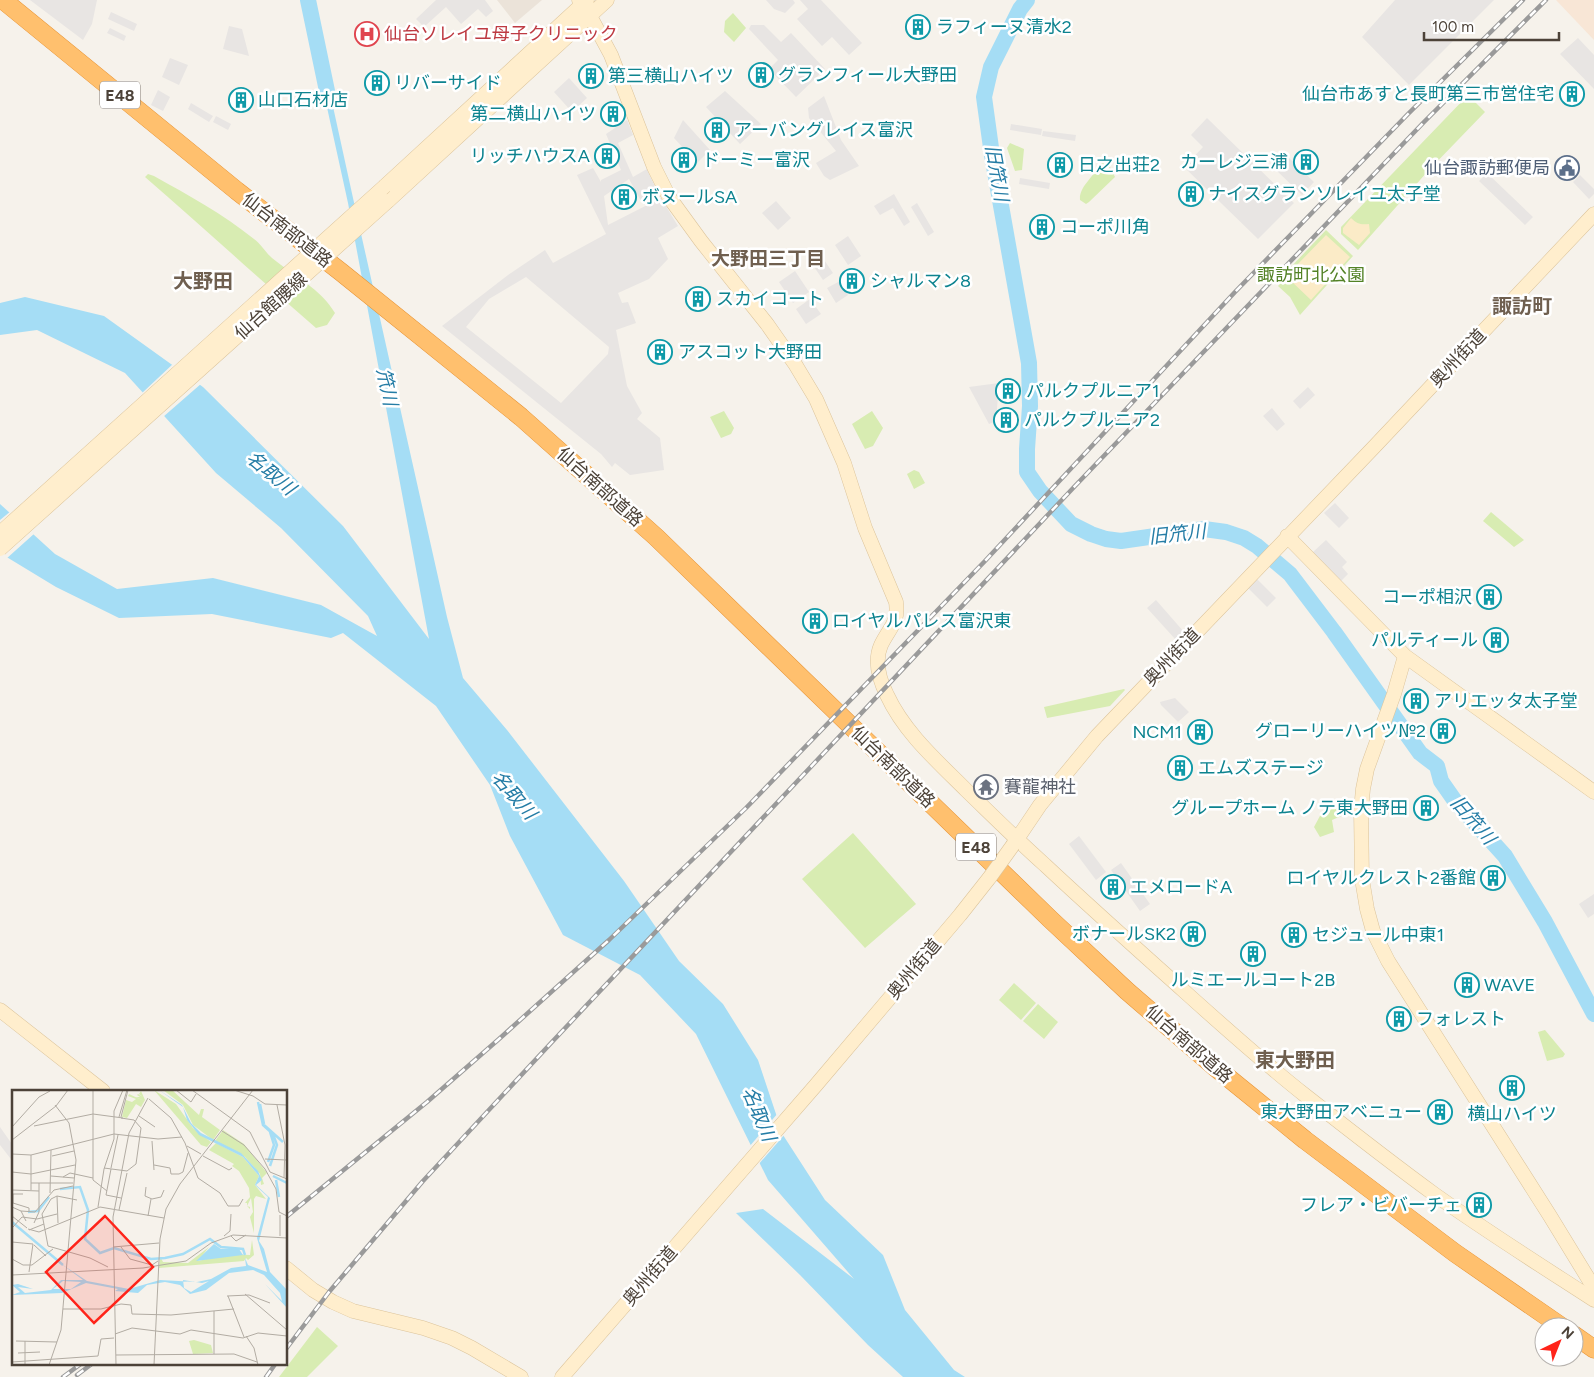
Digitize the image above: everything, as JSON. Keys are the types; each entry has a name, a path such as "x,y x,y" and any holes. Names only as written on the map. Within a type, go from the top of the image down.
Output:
{"highway":[{"name":"仙台南部道路","path":"3,0 237,191 521,417 656,537 1050,919 1200,1054 1305,1140 1380,1198 1548,1317"},
{"name":"仙台南部道路","path":"0,12 212,174 237,191"}],"street":[{"name":"仙台館腰線","path":"0,549 388,201 607,0"},
{"name":"仙台館腰線","path":"0,533 385,186 583,1"},
{"path":"583,1 611,55 654,167 669,197 772,332 816,399 844,463 865,528 896,602 897,612 894,624 882,644 878,655 878,667 887,696 924,749 1015,842 1228,1031 1304,1095 1434,1194 1594,1300"},
{"name":"奥州街道","path":"562,1377 816,1085 973,899 1061,778 1097,736 1594,214"},
{"path":"1284,540 1405,656 1594,792"},
{"path":"1405,656 1394,694 1367,769 1363,790 1361,810 1362,879 1373,931 1411,1000 1594,1288"},
{"path":"0,1010 102,1090"},
{"path":"288,1270 313,1290 333,1302 353,1311 423,1328 452,1338 521,1377"}],"shaded area":[{"path":"30,0 97,0 92,24 83,40"},
{"path":"436,0 485,0 493,11 486,17 478,9 461,24 446,7 424,27 416,19"},
{"path":"497,0 542,0 515,23"},
{"path":"766,0 793,0 795,3 785,13 774,9"},
{"path":"800,0 821,0 862,43 849,55 832,37 822,46 797,19 808,9"},
{"path":"1395,0 1494,0 1409,85 1362,37"},
{"path":"1556,0 1594,0 1594,40"},
{"path":"111,12 137,24 134,31 108,19"},
{"path":"751,25 764,25 781,42 791,33 825,69 796,97 769,69 778,60 749,29"},
{"path":"229,26 242,29 249,56 223,49"},
{"path":"110,28 126,36 124,41 107,33"},
{"path":"1578,38 1594,55 1594,89 1560,54"},
{"path":"170,58 188,65 179,85 162,77"},
{"path":"569,78 587,98 572,112 554,92"},
{"path":"158,90 170,97 163,111 151,105"},
{"path":"725,91 761,124 740,144 706,107"},
{"path":"824,96 841,140 859,166 830,180 824,176 816,163 836,151 809,118 808,108"},
{"path":"191,103 213,116 209,122 188,109"},
{"path":"216,116 231,124 228,130 213,122"},
{"path":"1207,118 1294,203 1258,239 1184,167 1203,147 1191,135"},
{"path":"627,120 633,135 618,143 633,177 647,169 657,191 641,201 629,179 604,196 608,225 661,198 678,226 658,238 668,259 649,279 618,293 622,303 628,302 636,323 616,330 627,386 642,413 637,419 660,438 664,470 630,475 615,463 612,467 601,454 442,326 508,275 545,250 553,263 606,234 577,175 593,168 601,182 601,180 621,170 606,134","holes":["526,277 609,347 608,354 561,403 466,327 489,299"]},
{"path":"683,120 710,150 697,163 674,138"},
{"path":"1011,124 1042,129 1041,135 1010,130"},
{"path":"1043,131 1076,135 1075,141 1042,136"},
{"path":"1288,157 1314,182 1302,195 1276,170"},
{"path":"1487,173 1533,217 1525,225 1479,181"},
{"path":"1580,175 1594,189 1594,194 1589,199 1573,182"},
{"path":"1020,178 1050,183 1049,189 1019,184"},
{"path":"894,194 910,222 904,226 893,208 880,215 874,206"},
{"path":"776,201 791,218 778,230 762,213"},
{"path":"917,203 934,232 928,236 911,207"},
{"path":"848,236 861,256 848,265 835,245"},
{"path":"820,254 833,273 823,280 810,261"},
{"path":"795,271 809,292 793,303 779,282"},
{"path":"840,281 848,295 836,303 827,288"},
{"path":"810,299 821,314 806,324 796,309"},
{"path":"999,383 996,421 989,424 969,387"},
{"path":"1308,387 1315,395 1300,409 1293,401"},
{"path":"1272,408 1285,424 1277,431 1263,416"},
{"path":"1335,503 1349,518 1339,528 1324,513"},
{"path":"1326,540 1347,562 1342,567 1348,574 1341,581 1313,552"},
{"path":"1257,579 1276,598 1267,607 1248,588"},
{"path":"1156,600 1184,632 1176,640 1147,608"},
{"path":"1175,698 1189,712 1178,722 1160,702"},
{"path":"1079,836 1106,872 1096,880 1069,844"},
{"path":"1121,863 1150,904 1140,911 1111,870"},
{"path":"1594,894 1594,914 1588,918 1579,904"},
{"path":"0,1127 12,1144 12,1160 0,1145"}],"green space":[{"path":"733,13 746,28 734,42 724,32 725,21"},
{"name":"諏訪町北公園","path":"1468,95 1485,112 1428,171 1358,250 1341,234 1341,227"},
{"path":"1010,143 1024,149 1022,170 1015,171 1007,148"},
{"path":"1101,157 1105,157 1115,177 1086,204 1080,200 1080,195 1086,183 1095,172"},
{"path":"148,174 230,221 257,241 272,258 315,290 329,304 335,313 327,325 316,328 145,177"},
{"name":"諏訪町北公園","path":"1326,230 1353,256 1300,315 1290,297 1278,286 1291,272 1289,269"},
{"path":"724,411 734,428 731,434 721,438 710,417"},
{"path":"872,411 883,428 873,446 865,449 852,424"},
{"path":"914,470 919,472 925,483 914,489 907,474"},
{"path":"1491,512 1524,540 1514,547 1483,521"},
{"path":"1124,689 1110,706 1047,718 1044,707"},
{"path":"1349,801 1354,802 1353,811 1332,820 1334,832 1320,837 1314,827 1321,814"},
{"path":"853,833 916,904 865,948 802,879"},
{"path":"1014,983 1036,1003 1021,1020 999,1000"},
{"path":"1038,1004 1058,1022 1044,1039 1023,1021"},
{"path":"1545,1030 1565,1054 1563,1057 1547,1061 1538,1032"},
{"path":"317,1327 338,1346 307,1377 279,1377"}],"sand":[{"path":"1351,218 1359,224 1369,224 1370,233 1359,245 1343,233 1343,228"},
{"name":"諏訪町北公園","path":"1326,235 1350,257 1311,300 1290,280 1296,272 1296,266"}],"water":[{"name":"名取川","path":"325,70 447,617 463,678 507,730 624,881 679,961 723,1004 758,1060 783,1135 825,1200 883,1255 905,1310 954,1370 965,1377 903,1377 868,1345 736,1213 763,1209 854,1279 768,1180 696,1034 640,975 563,935 510,836 490,785 436,706 343,633 331,638 212,614 119,618 56,587 0,553 0,504 55,554 117,589 213,578 321,605 377,636 368,616 281,528 216,473 125,373 37,330 0,335 0,303 25,297 104,316 203,387 343,526 429,639 348,203 319,71"}],"pier":[{"path":"174,363 202,383 163,417 141,394"},
{"path":"11,511 35,533 6,559 0,556 0,520"},
{"path":"778,1113 785,1134 758,1165 749,1147"}],"waterway":[{"name":"笊川","path":"308,0 327,91"},
{"name":"旧笊川","path":"1027,0 1020,9 991,67 984,97 992,155 1029,363 1030,406 1027,472 1040,491 1071,524 1091,534 1121,541 1204,529 1226,532 1244,538 1257,546 1290,574 1334,632 1420,753 1437,766 1441,781 1455,801 1505,856 1545,922 1594,1014"}],"railway":[{"path":"288,1215 427,1102 499,1039 609,940 746,808 985,561 1235,292 1408,114 1523,0"},
{"path":"288,1346 329,1292 423,1181 552,1042 1075,486 1424,122 1546,0"},
{"path":"63,1377 81,1364"},
{"path":"77,1375 92,1364"},
{"path":"266,1377 275,1364"}],"place":[{"name":"ラフィーヌ清水2","path":"918,27"},
{"name":"仙台ソレイユ母子クリニック","path":"367,34"},
{"name":"グランフィール大野田","path":"761,75"},
{"name":"第三横山ハイツ","path":"591,76"},
{"name":"リバーサイド","path":"377,83"},
{"name":"仙台市あすと長町第三市営住宅","path":"1572,94"},
{"name":"山口石材店","path":"241,100"},
{"name":"第二横山ハイツ","path":"613,114"},
{"name":"アーバングレイス富沢","path":"717,130"},
{"name":"リッチハウスA","path":"607,156"},
{"name":"ドーミー富沢","path":"684,160"},
{"name":"カーレジ三浦","path":"1306,162"},
{"name":"日之出荘2","path":"1060,165"},
{"name":"仙台諏訪郵便局","path":"1567,168"},
{"name":"ナイスグランソレイユ太子堂","path":"1191,194"},
{"name":"ボヌールSA","path":"624,197"},
{"name":"コーポ川角","path":"1042,227"},
{"name":"シャルマン8","path":"852,281"},
{"name":"スカイコート","path":"698,299"},
{"name":"アスコット大野田","path":"660,352"},
{"name":"パルクプルニア1","path":"1008,391"},
{"name":"パルクプルニア2","path":"1006,420"},
{"name":"コーポ相沢","path":"1489,597"},
{"name":"ロイヤルパレス富沢東","path":"815,621"},
{"name":"パルティール","path":"1496,640"},
{"name":"アリエッタ太子堂","path":"1416,701"},
{"name":"グローリーハイツ№2","path":"1443,731"},
{"name":"NCM1","path":"1200,732"},
{"name":"エムズステージ","path":"1180,768"},
{"name":"賽龍神社","path":"986,787"},
{"name":"グループホーム ノテ東大野田","path":"1426,808"},
{"name":"ロイヤルクレスト2番館","path":"1493,878"},
{"name":"エメロードA","path":"1113,887"},
{"name":"ボナールSK2","path":"1193,934"},
{"name":"セジュール中東1","path":"1294,935"},
{"name":"ルミエールコート2B","path":"1253,954"},
{"name":"WAVE","path":"1467,985"},
{"name":"フォレスト","path":"1399,1019"},
{"name":"横山ハイツ","path":"1512,1088"},
{"name":"東大野田アベニュー","path":"1440,1112"},
{"name":"フレア・ビバーチェ","path":"1479,1205"}],"district":[{"name":"大野田三丁目","path":"768,258"},
{"name":"大野田","path":"203,281"},
{"name":"諏訪町","path":"1522,306"},
{"name":"東大野田","path":"1295,1060"}]}
